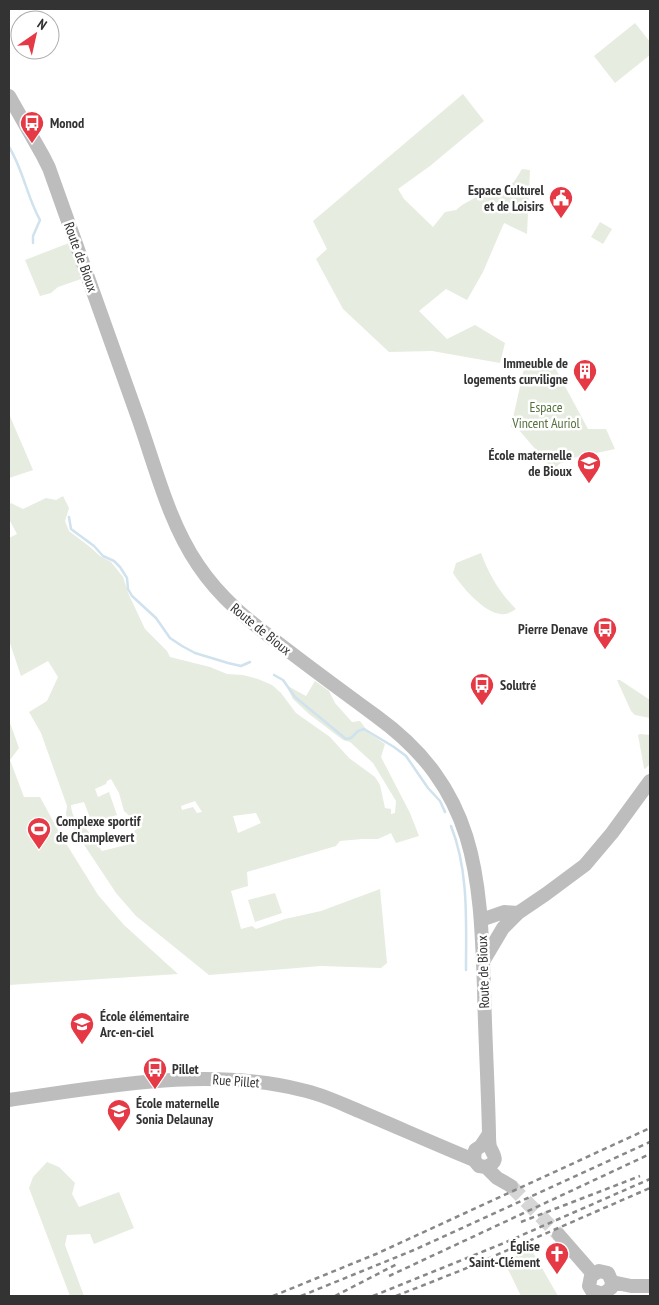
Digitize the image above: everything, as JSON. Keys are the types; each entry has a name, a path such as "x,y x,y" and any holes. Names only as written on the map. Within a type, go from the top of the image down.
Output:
{"main road":[{"name":"Route de Bioux","path":"9,96 48,168 162,487 185,542 196,562 228,603 247,620 393,728 424,758 443,784 457,812 472,855 481,922 483,960 482,1147 479,1166 490,1165 495,1154 482,1147"},
{"path":"481,922 511,912 546,894 585,865 612,833 650,780"},
{"path":"478,895 491,906 511,912"},
{"path":"483,960 511,912"},
{"path":"481,922 503,928"},
{"name":"Rue Pillet","path":"9,1100 117,1086 186,1080 232,1079 296,1088 310,1092 451,1150 482,1147"},
{"path":"558,1234 593,1274"},
{"path":"599,1271 605,1272 610,1276 612,1282 611,1288 598,1294 589,1283 593,1274 599,1271"},
{"path":"612,1282 631,1286 650,1286"}],"green space":[{"path":"635,23 650,42 650,55 615,83 594,56"},
{"path":"463,94 484,121 430,166 398,189 404,199 433,227 445,212 456,210 489,190 504,188 514,182 522,169 530,170 527,234 504,223 483,272 467,300 446,289 419,311 447,339 475,325 505,343 500,363 432,351 389,352 343,309 316,259 327,249 313,221"},
{"path":"600,222 612,229 603,244 591,237"},
{"path":"69,243 81,279 40,296 25,260"},
{"name":"Espace Vincent Auriol","path":"525,364 553,364 588,429 606,429 615,449 573,458 559,464 549,479 545,478 548,464 519,430 511,427"},
{"path":"9,414 33,470 9,478"},
{"path":"63,496 69,508 65,521 69,531 100,556 111,562 123,577 145,629 167,651 170,657 210,667 227,674 243,675 258,679 272,685 281,693 296,713 330,737 349,758 375,777 380,785 385,808 391,809 391,814 395,813 396,801 373,763 350,742 343,740 309,714 293,699 286,685 306,696 315,681 329,691 335,703 352,722 360,721 369,733 385,744 381,757 410,813 419,836 396,843 391,833 378,839 340,841 336,846 247,872 248,886 231,891 241,929 252,926 256,929 285,919 321,911 380,889 387,963 381,968 321,966 209,975 136,916 116,893 69,822 66,814 67,806 41,733 29,712 47,701 58,677 48,661 21,676 9,640 9,538 17,534 9,519 9,506 11,503 23,509 46,498 56,500","holes":["111,779 119,793 124,811 140,826 130,835 130,844 102,851 88,831 75,818 71,805 84,802 92,823 117,815 109,792 98,797 95,789 106,784","195,801 202,812 197,813 193,807 182,810 181,806","256,813 261,823 238,833 233,816"]},
{"path":"481,553 496,583 516,609 511,612 501,614 487,609 461,585 453,573 456,563"},
{"path":"617,680 620,680 650,700 650,718 635,715 631,711"},
{"name":"Complexe sportif de Champlevert","path":"9,720 19,748 10,760 24,797 40,797 98,895 124,925 178,974 9,985"},
{"path":"638,735 650,735 650,764 645,769"},
{"path":"275,893 282,913 255,922 248,900"},
{"path":"47,1162 59,1167 75,1183 72,1194 79,1207 119,1192 134,1228 94,1244 90,1234 67,1235 65,1245 84,1296 70,1296 29,1188 33,1177"},
{"path":"531,1249 558,1296 521,1296 504,1261"}],"waterway":[{"path":"9,147 18,164 40,220 33,236 33,243"},
{"path":"69,517 71,529 94,546 103,556 114,561 120,567 127,578 128,589 132,596 156,618 170,638 195,653 228,663 241,666 250,662"},
{"path":"274,675 283,680 295,697 346,739 351,738 358,731 364,729 406,756 428,788 440,801 445,812"},
{"path":"451,826 457,843 464,879 466,970"}],"tunnel":[{"path":"511,1186 559,1235"}],"railway":[{"path":"273,1296 376,1254 650,1128"},
{"path":"301,1296 414,1250 650,1142"},
{"path":"389,1276 650,1154"},
{"path":"521,1222 640,1176"},
{"path":"373,1296 504,1243 650,1179"},
{"path":"396,1296 462,1270 650,1188"},
{"path":"335,1296 397,1264"}],"place":[{"name":"Monod","path":"32,144"},
{"name":"Espace Culturel et de Loisirs","path":"561,219"},
{"name":"Immeuble de logements curviligne","path":"585,392"},
{"name":"École maternelle de Bioux","path":"589,484"},
{"name":"Pierre Denave","path":"605,650"},
{"name":"Solutré","path":"482,706"},
{"name":"Complexe sportif de Champlevert","path":"39,850"},
{"name":"École élémentaire Arc-en-ciel","path":"82,1045"},
{"name":"Pillet","path":"155,1090"},
{"name":"École maternelle Sonia Delaunay","path":"119,1132"},
{"name":"Église Saint-Clément","path":"557,1275"}]}
